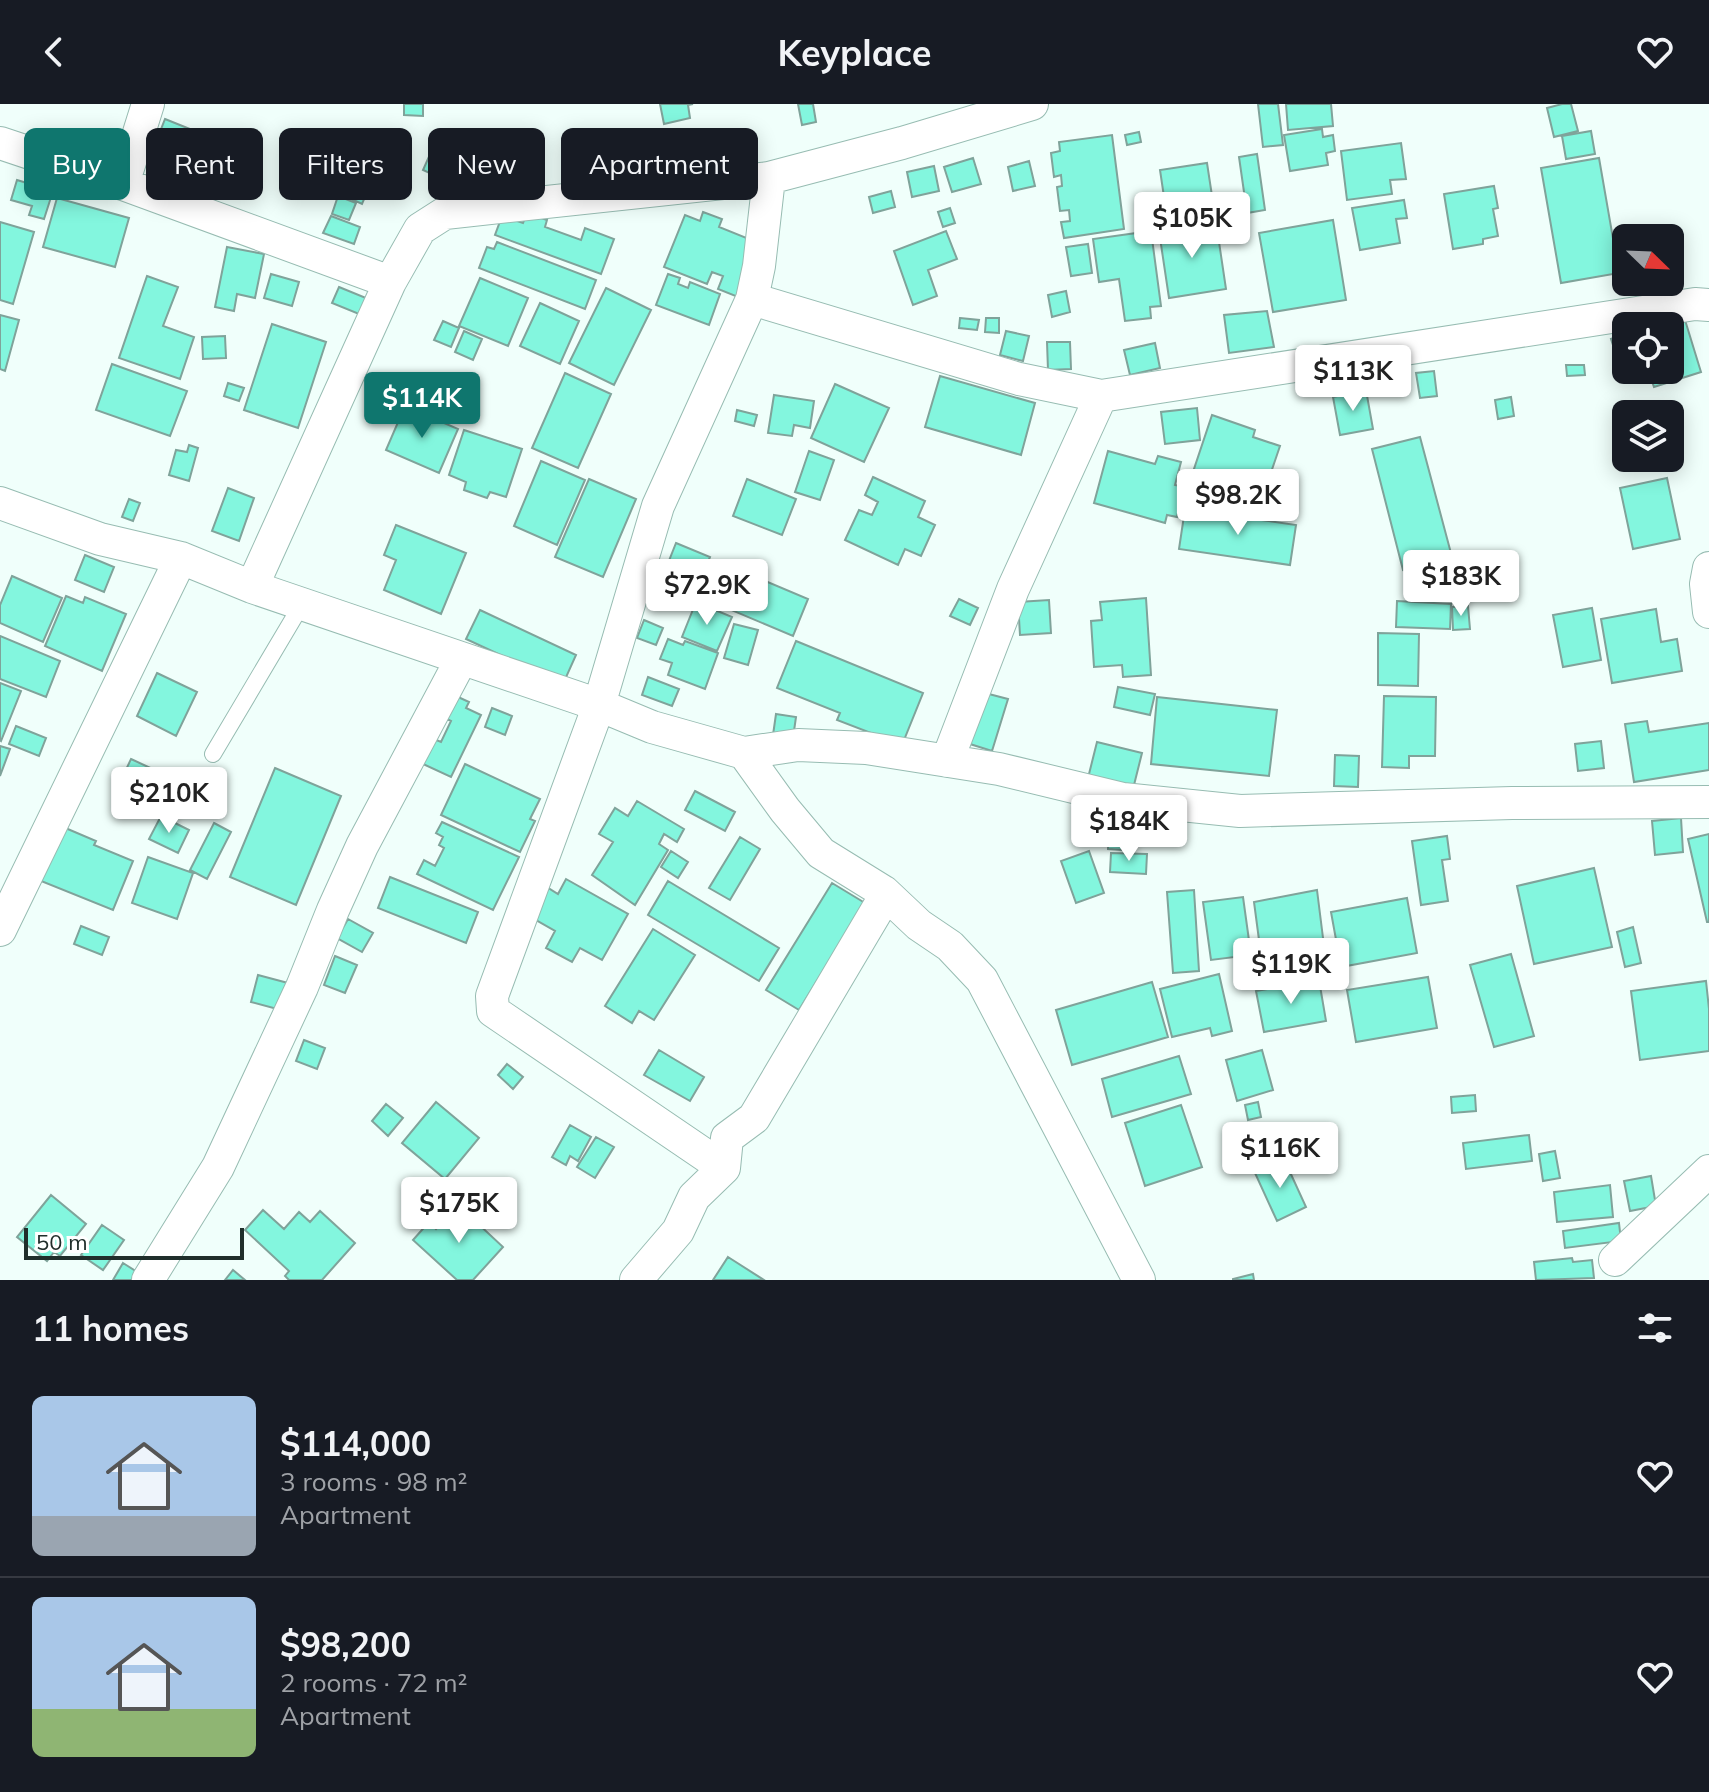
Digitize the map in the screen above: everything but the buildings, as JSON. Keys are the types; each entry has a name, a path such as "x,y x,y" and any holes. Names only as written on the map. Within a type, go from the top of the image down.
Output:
{"street":[{"path":"130,162 148,104"},
{"path":"252,587 390,282 420,229 445,213 769,178 948,116 1032,104"},
{"path":"0,143 24,151"},
{"path":"724,1168 493,1011 492,996 599,705 658,506 752,299 769,178"},
{"path":"130,187 390,282"},
{"path":"752,299 1019,379 1101,396 1695,304 1709,305"},
{"path":"947,761 1013,589 1101,396"},
{"path":"0,503 100,539 181,558 252,587 599,705 652,727 744,753 798,745 866,748 999,769 1123,799 1240,811 1512,803 1709,802"},
{"path":"0,930 181,558"},
{"path":"1709,568 1706,584 1709,612"},
{"path":"148,1280 218,1167 302,987 362,846 461,660"},
{"path":"744,753 821,853 884,892 919,925 950,946 982,980 1139,1280"},
{"path":"636,1280 678,1231 694,1197 724,1168 727,1138 754,1118 883,900 884,892"},
{"path":"1615,1260 1709,1171"}],"lane":[{"path":"213,754 302,604"}]}
